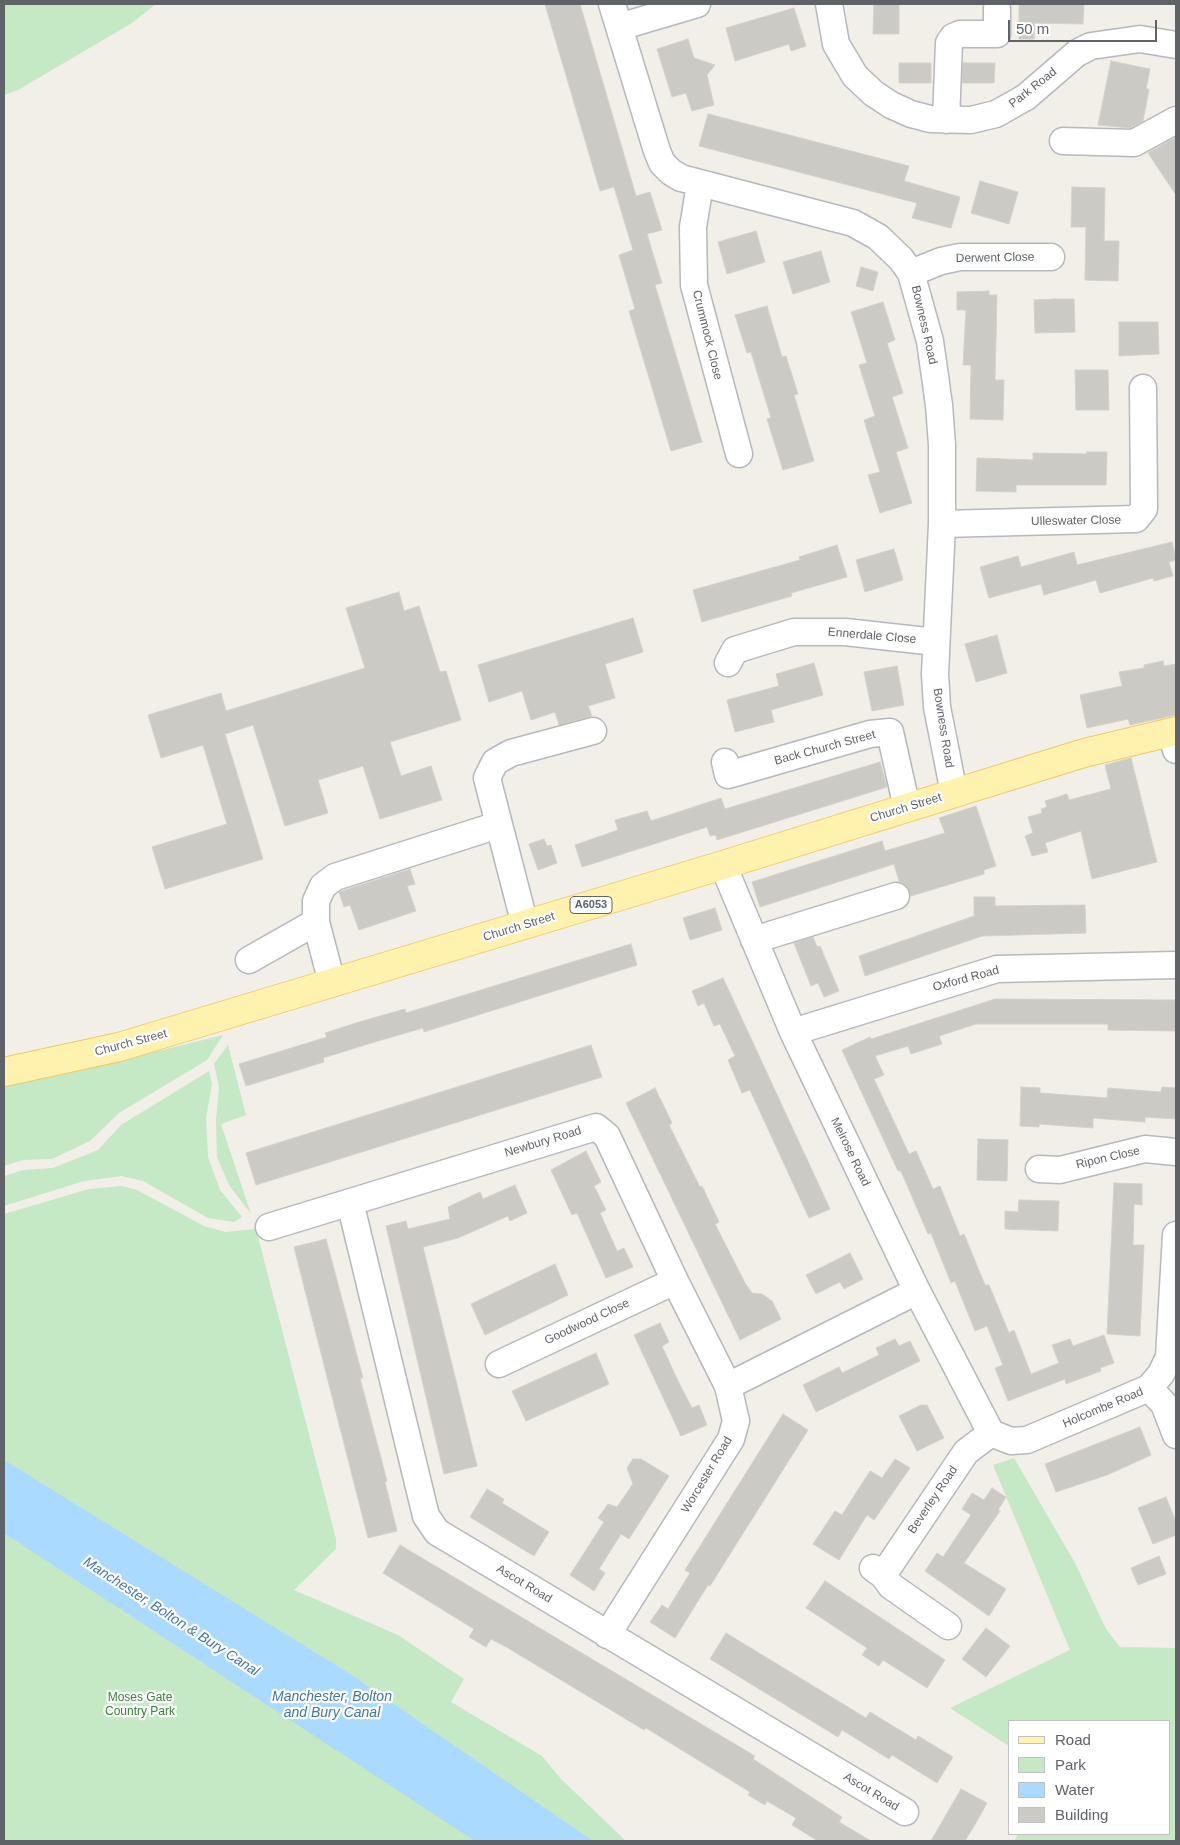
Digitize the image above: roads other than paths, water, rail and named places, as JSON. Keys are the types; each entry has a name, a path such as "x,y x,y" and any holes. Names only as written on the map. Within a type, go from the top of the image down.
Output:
{"main road":[{"name":"Church Street","path":"4,1072 119,1048 722,866 1098,749 1175,738"}],"street":[{"path":"615,15 697,4"},
{"name":"Park Road","path":"829,4 836,44 855,76 873,93 896,107 911,114 946,120 979,118 996,114 1012,106 1077,53 1091,46 1140,39 1176,45"},
{"path":"946,120 949,43 953,37 960,34 997,34 997,8"},
{"name":"Bowness Road","path":"615,15 662,163 681,178 700,184 853,223 878,237 901,259 911,273 928,334 936,377 942,445 942,524 936,642 937,707 954,793"},
{"path":"1063,141 1134,142 1176,120"},
{"name":"Crummock Close","path":"700,184 693,227 694,285 739,454"},
{"name":"Derwent Close","path":"911,273 941,261 960,257 1051,257"},
{"name":"Ulleswater Close","path":"942,524 1136,519 1144,509 1143,388"},
{"name":"Ennerdale Close","path":"728,663 735,650 794,632 846,632 936,642"},
{"path":"525,925 487,778 495,762 511,753 593,731"},
{"name":"Back Church Street","path":"725,762 728,775 870,734 890,732 907,808"},
{"path":"332,983 316,922 316,901 323,886 335,876 498,825"},
{"name":"Melrose Road","path":"722,866 793,1032 917,1291 991,1433"},
{"path":"754,940 896,896"},
{"path":"248,960 316,922"},
{"name":"Oxford Road","path":"793,1032 997,969 1176,965"},
{"name":"Newbury Road","path":"270,1227 596,1127 606,1136 675,1281 728,1386"},
{"name":"Ripon Close","path":"1039,1170 1060,1170 1144,1149 1176,1152"},
{"name":"Ascot Road","path":"350,1202 426,1516 437,1532 905,1812"},
{"name":"Holcombe Road","path":"991,1433 1006,1440 1027,1440 1149,1388 1161,1374 1170,1357 1176,1235"},
{"name":"Goodwood Close","path":"499,1364 675,1281"},
{"path":"728,1386 917,1291"},
{"name":"Worcester Road","path":"607,1635 731,1439 736,1421 728,1386"},
{"path":"1149,1388 1164,1404 1176,1435"},
{"name":"Beverley Road","path":"948,1626 891,1586 878,1572 966,1452 991,1433"}],"water":[{"name":"Manchester, Bolton and Bury Canal","path":"4,1460 350,1674 593,1841 475,1841 4,1533"}],"water label":[{"name":"Manchester, Bolton & Bury Canal","path":"171,1617"}],"park label":[{"name":"Moses Gate Country Park","path":"140,1705"}]}
